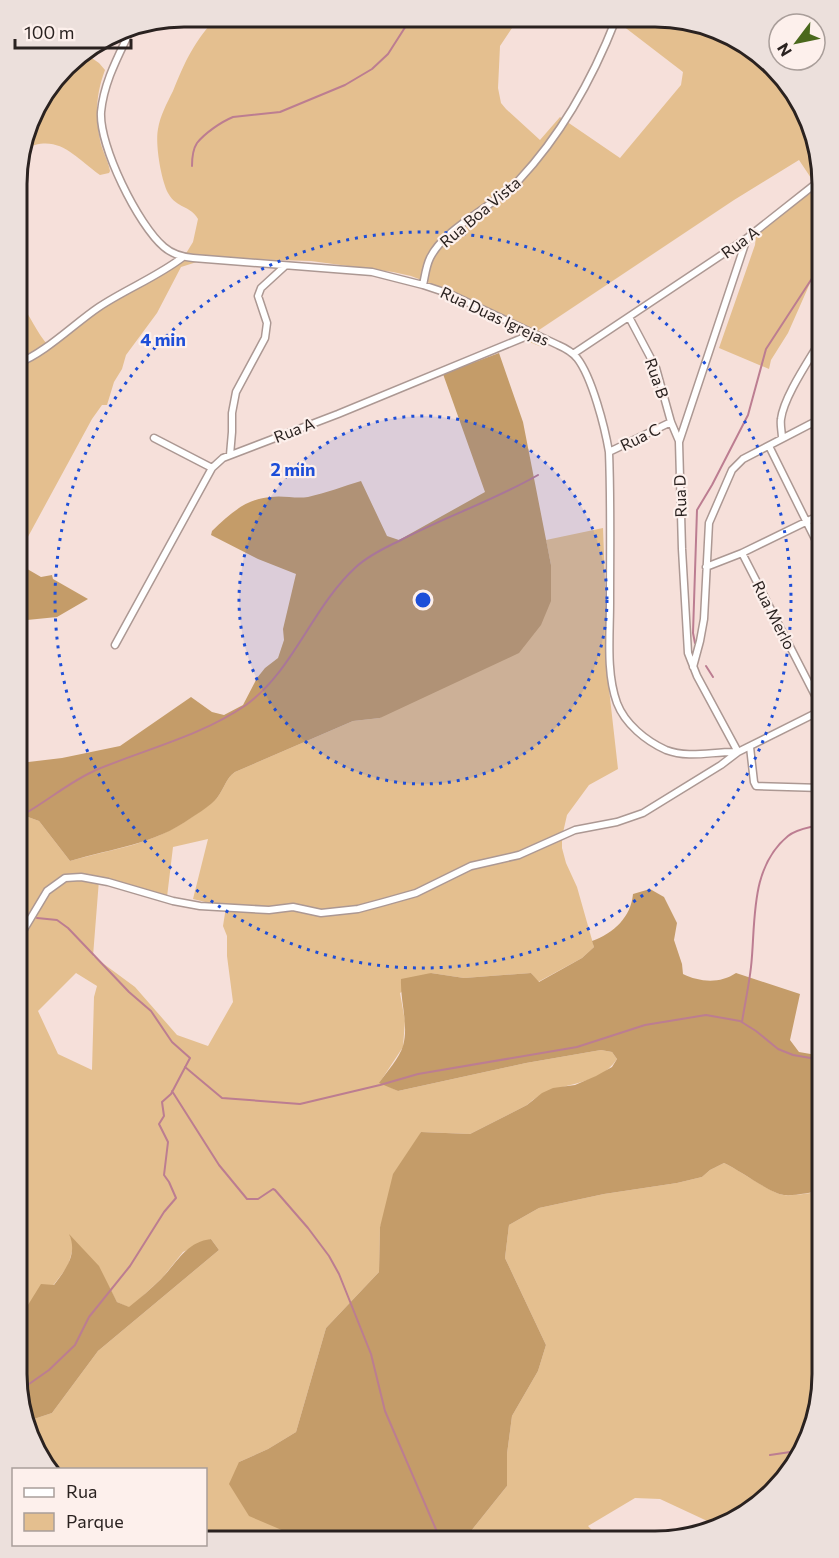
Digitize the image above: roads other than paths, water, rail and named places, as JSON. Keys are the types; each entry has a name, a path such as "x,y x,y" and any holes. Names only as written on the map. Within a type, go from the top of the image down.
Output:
{"street":[{"name":"Rua Boa Vista","path":"423,285 429,259 444,239 518,182 564,124 579,98 612,27"},
{"name":"Rua Duas Igrejas","path":"127,38 108,77 101,128 109,156 144,223 165,248 183,257 372,272 423,285 450,294 573,354"},
{"name":"Rua A","path":"573,354 747,238 812,187"},
{"name":"Rua D","path":"738,752 693,667 688,650 679,442 747,238"},
{"path":"27,358 39,352 102,305 165,270 183,257"},
{"path":"230,455 232,413 236,392 265,338 267,323 258,296 261,288 285,266"},
{"name":"Rua B","path":"629,317 656,368 679,442"},
{"name":"Rua A","path":"116,645 212,468 223,458 338,414 532,334"},
{"path":"573,354 587,377 609,452 610,649 618,706 630,724 646,739 666,750 694,755 738,752"},
{"path":"782,438 783,412 797,379 812,356"},
{"name":"Rua C","path":"609,452 671,422"},
{"path":"693,667 704,619 709,523 732,470 743,459 812,423"},
{"path":"154,438 212,468"},
{"path":"769,446 812,534"},
{"path":"706,567 742,553 812,519"},
{"name":"Rua Merlo","path":"742,553 812,690"},
{"path":"27,924 47,891 65,878 81,877 108,882 173,901 200,906 269,910 293,907 321,913 384,902 416,893 471,866 526,853 575,830 635,817 721,765 738,752 812,715"},
{"path":"750,747 756,786 812,788"}],"waterway":[{"path":"192,166 197,143 223,122 233,117 280,112 345,85 372,69 388,54 405,27"},
{"path":"695,643 693,633 697,510 748,415 766,349 812,278"},
{"path":"27,812 87,774 192,734 246,705 263,691 277,674 327,601 361,563 382,549 416,532 504,493 538,475"},
{"path":"706,666 713,677"},
{"path":"742,1022 751,967 760,880 775,849 792,833 812,827"},
{"path":"27,1385 49,1370 75,1345 89,1317 130,1266 164,1212 176,1198 164,1175 168,1142 159,1124 164,1116 162,1102 171,1094 190,1058 172,1042 151,1011 129,992 68,928 57,920 37,918"},
{"path":"185,1067 222,1098 300,1104 418,1074 577,1047 645,1025 706,1015 740,1021 778,1049 793,1055 812,1058"},
{"path":"172,1091 219,1165 247,1199 258,1199 273,1189 275,1190 329,1256 339,1274 371,1354 385,1411 437,1531"},
{"path":"770,1455 791,1452"}]}
